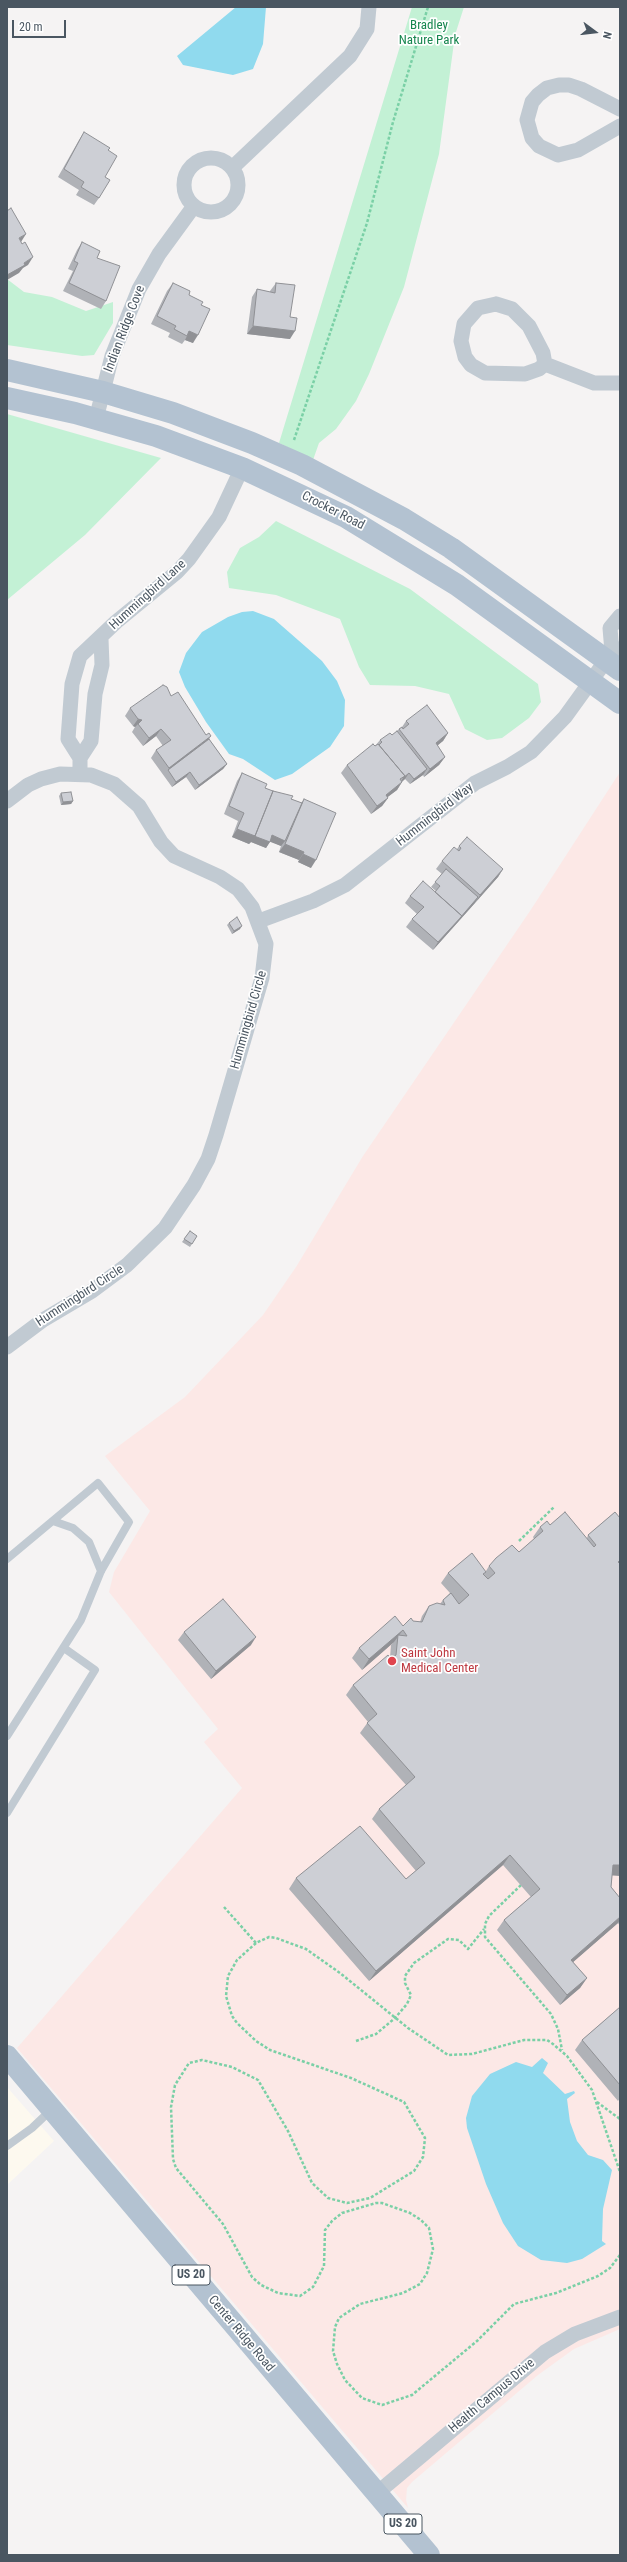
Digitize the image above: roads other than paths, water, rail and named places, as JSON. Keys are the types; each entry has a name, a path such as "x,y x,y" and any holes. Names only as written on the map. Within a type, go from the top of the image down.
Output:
{"main road":[{"name":"Crocker Road","path":"7,370 103,392 222,431 336,482 450,548 615,658"},
{"name":"Crocker Road","path":"7,398 96,419 156,436 242,468 346,517 468,593 620,703"},
{"name":"Center Ridge Road","path":"7,2056 429,2555"}],"street":[{"path":"232,168 350,56 366,29 369,7"},
{"path":"620,109 581,89 569,85 558,85 547,88 538,95 528,110 527,120 532,138 539,146 558,155 578,150 620,126"},
{"path":"217,158 232,168 238,186 231,203 215,212 206,212 194,206 186,196 184,188 187,172 193,165 204,159 217,158"},
{"name":"Indian Ridge Cove","path":"96,419 119,336 139,289 159,254 194,206"},
{"path":"496,304 512,309 529,326 538,342 545,364 533,373 525,374 496,374 478,370 471,365 462,350 461,332 464,324 478,308 487,305 496,304"},
{"path":"545,364 594,383 620,383"},
{"name":"Hummingbird Lane","path":"101,639 102,665 95,694 91,741 80,758 68,739 72,684 80,656 101,639 116,622 163,585 189,558 219,517 242,468"},
{"path":"615,658 610,628 620,616"},
{"name":"Hummingbird Way","path":"259,921 313,901 345,885 474,783 507,767 532,752 554,729 591,682 615,658"},
{"path":"80,758 80,774"},
{"name":"Hummingbird Circle","path":"7,801 41,779 60,774 80,774 103,778 122,789 139,806 161,842 174,856 220,877 238,889 252,907 259,921 266,944 262,978 213,1146 194,1185 165,1228 128,1265 92,1290 43,1320 7,1347"},
{"name":"Health Campus Drive","path":"376,2494 545,2352 575,2334 620,2317"}],"lane":[{"path":"7,1559 98,1483 129,1522 101,1571 90,1602 64,1648 7,1736"},
{"path":"53,1521 73,1528 90,1542 101,1571"},
{"path":"7,1813 95,1670 64,1648"},
{"path":"7,2146 32,2128 52,2110"}],"water":[{"path":"236,7 266,7 263,44 253,69 233,75 183,65 177,56"},
{"path":"253,611 274,619 322,661 337,681 345,700 344,726 330,747 292,774 275,780 243,759 229,754 206,722 185,687 179,672 186,653 202,632 228,617 242,612"},
{"path":"542,2058 548,2063 543,2073 565,2094 574,2091 575,2093 567,2099 570,2122 577,2141 588,2155 603,2160 612,2170 603,2209 602,2241 606,2244 582,2259 567,2263 541,2260 518,2246 503,2223 486,2184 467,2128 466,2118 472,2096 490,2074 516,2062 532,2067"}],"place":[{"name":"Saint John Medical Center","path":"392,1661"}],"park label":[{"name":"Bradley Nature Park","path":"429,34"}]}
